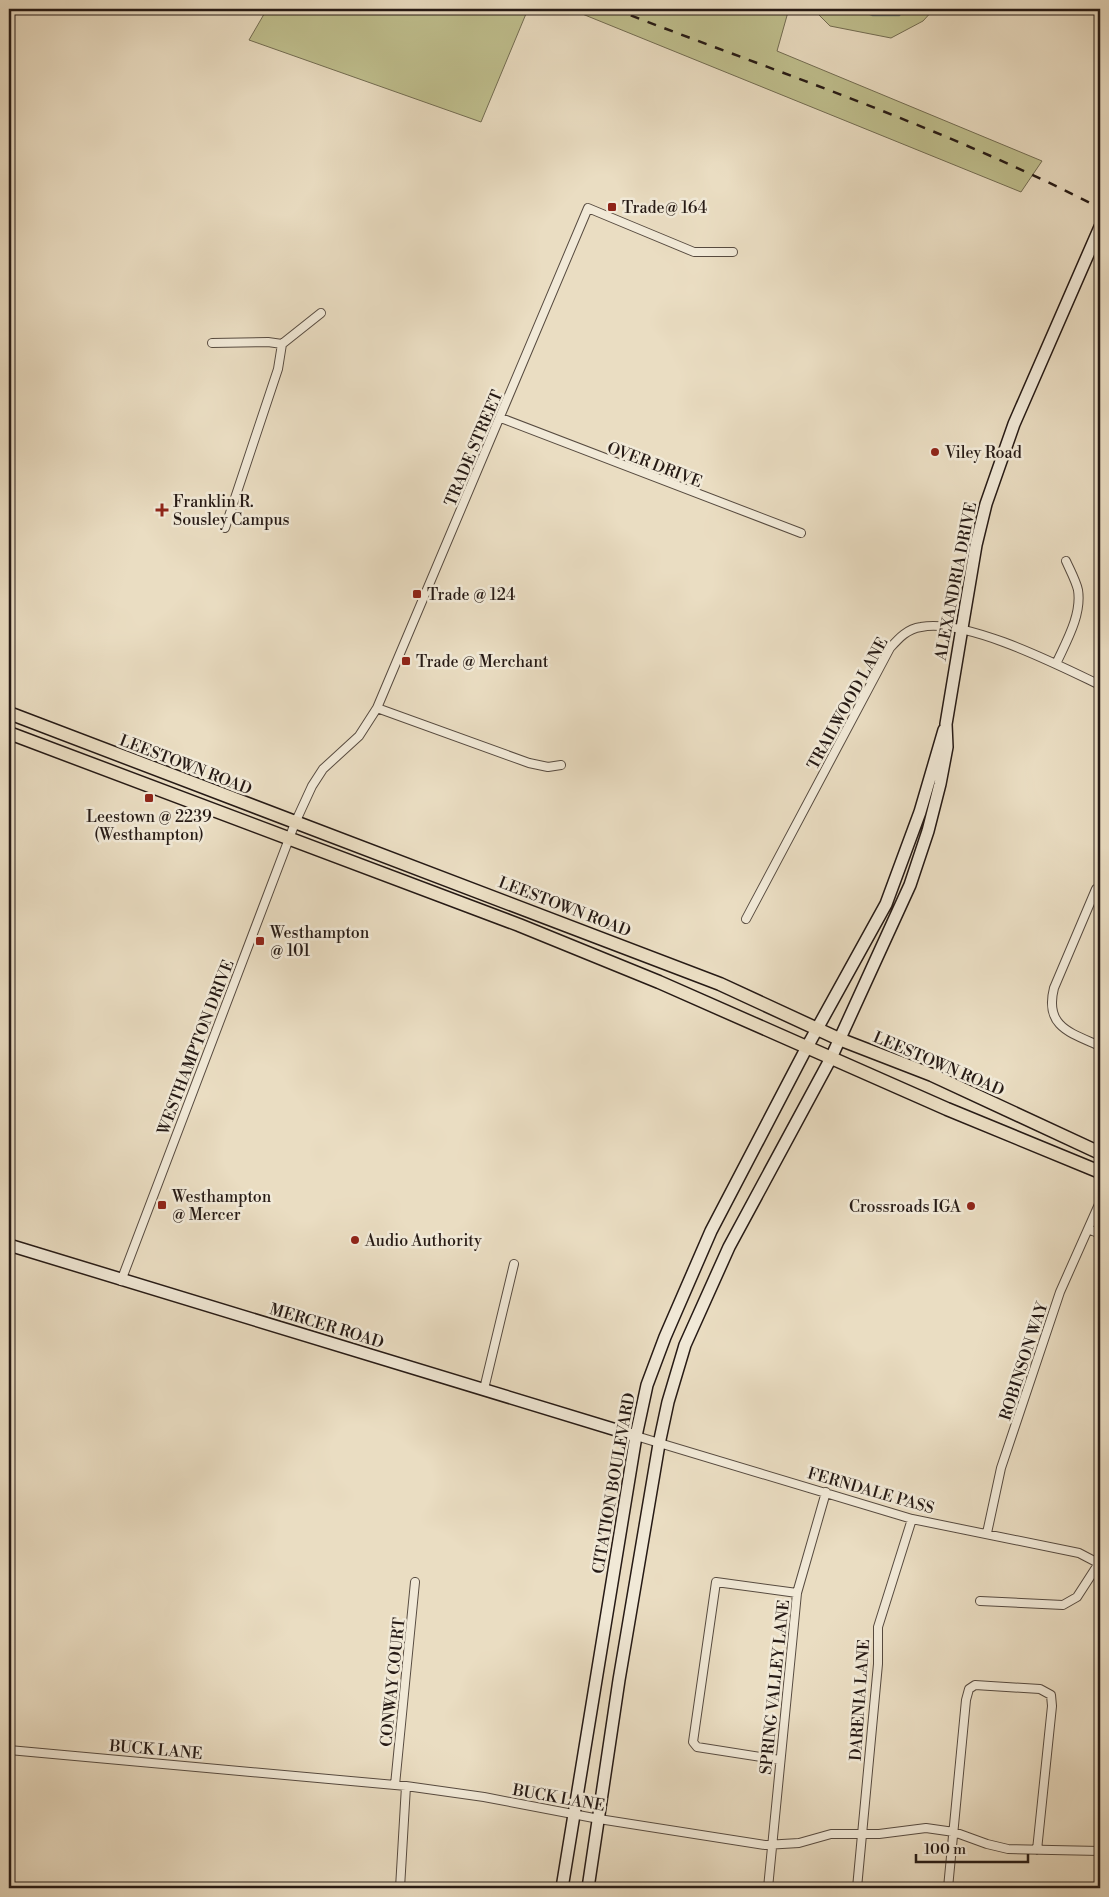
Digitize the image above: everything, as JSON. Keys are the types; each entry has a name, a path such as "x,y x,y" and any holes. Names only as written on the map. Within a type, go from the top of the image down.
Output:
{"main road":[{"name":"LEESTOWN ROAD","path":"9,713 720,984 838,1039 932,1075 1100,1153"},
{"name":"LEESTOWN ROAD","path":"9,734 289,838 659,982 947,1109 1100,1172"}],"street":[{"name":"TRADE STREET","path":"295,823 312,786 323,769 359,736 378,708 588,208 694,252 733,252"},
{"name":"ALEXANDRIA DRIVE","path":"817,1029 886,904 920,812 937,748 946,724 981,520 998,466 1100,227"},
{"path":"225,528 278,368 282,344 321,313"},
{"path":"212,343 268,342 282,344"},
{"name":"OVER DRIVE","path":"501,418 801,533"},
{"path":"1056,664 1072,627 1078,601 1078,590 1066,562"},
{"name":"TRAILWOOD LANE","path":"746,919 890,648 900,636 920,627 962,628 1056,664 1100,685"},
{"path":"378,708 529,763 548,767 561,764"},
{"name":"ALEXANDRIA DRIVE","path":"838,1039 910,885 928,831 940,784 947,747 946,724"},
{"name":"WESTHAMPTON DRIVE","path":"121,1281 295,823"},
{"path":"1096,889 1054,988 1051,1000 1052,1011 1061,1027 1100,1046"},
{"name":"CITATION BOULEVARD","path":"562,1888 636,1436 647,1385 664,1337 711,1231 817,1029"},
{"path":"588,1888 619,1680 659,1444 668,1402 685,1345 703,1300 831,1058 838,1039"},
{"name":"ROBINSON WAY","path":"987,1533 1001,1468 1060,1292 1100,1202"},
{"path":"1088,1229 1100,1234"},
{"name":"MERCER ROAD","path":"9,1245 121,1281 636,1436"},
{"path":"484,1389 514,1264"},
{"name":"FERNDALE PASS","path":"636,1436 912,1519 1079,1553 1100,1563"},
{"name":"SPRING VALLEY LANE","path":"768,1888 797,1594 826,1492"},
{"name":"DARENIA LANE","path":"857,1888 878,1664 879,1620 912,1519"},
{"path":"980,1601 1063,1604 1077,1597 1100,1563"},
{"name":"CONWAY COURT","path":"395,1785 416,1582"},
{"path":"780,1760 697,1747 693,1742 713,1589 716,1582 797,1594"},
{"path":"948,1888 969,1689 980,1685 1040,1689 1051,1695 1052,1706 1037,1850"},
{"name":"BUCK LANE","path":"9,1750 406,1786 772,1846 799,1843 832,1834 879,1834 926,1828 954,1832 1008,1849 1100,1851"},
{"path":"400,1888 406,1786"}],"green space":[{"path":"267,9 528,9 481,122 249,40"},
{"path":"570,9 934,9 923,21 891,38 830,26 818,14 788,12 777,51 1042,161 1021,192"}],"waterway":[{"path":"856,9 873,15 899,15 906,9"}],"railway":[{"path":"614,9 921,126 1041,179 1100,208"}],"place":[{"name":"Trade@ 164","path":"612,207"},
{"name":"Viley Road","path":"935,452"},
{"name":"Franklin R. Sousley Campus","path":"162,510"},
{"name":"Trade @ 124","path":"417,594"},
{"name":"Trade @ Merchant","path":"406,661"},
{"name":"Leestown @ 2239 (Westhampton)","path":"149,798"},
{"name":"Westhampton @ 101","path":"260,941"},
{"name":"Westhampton @ Mercer","path":"162,1205"},
{"name":"Crossroads IGA","path":"971,1206"},
{"name":"Audio Authority","path":"355,1240"}]}
